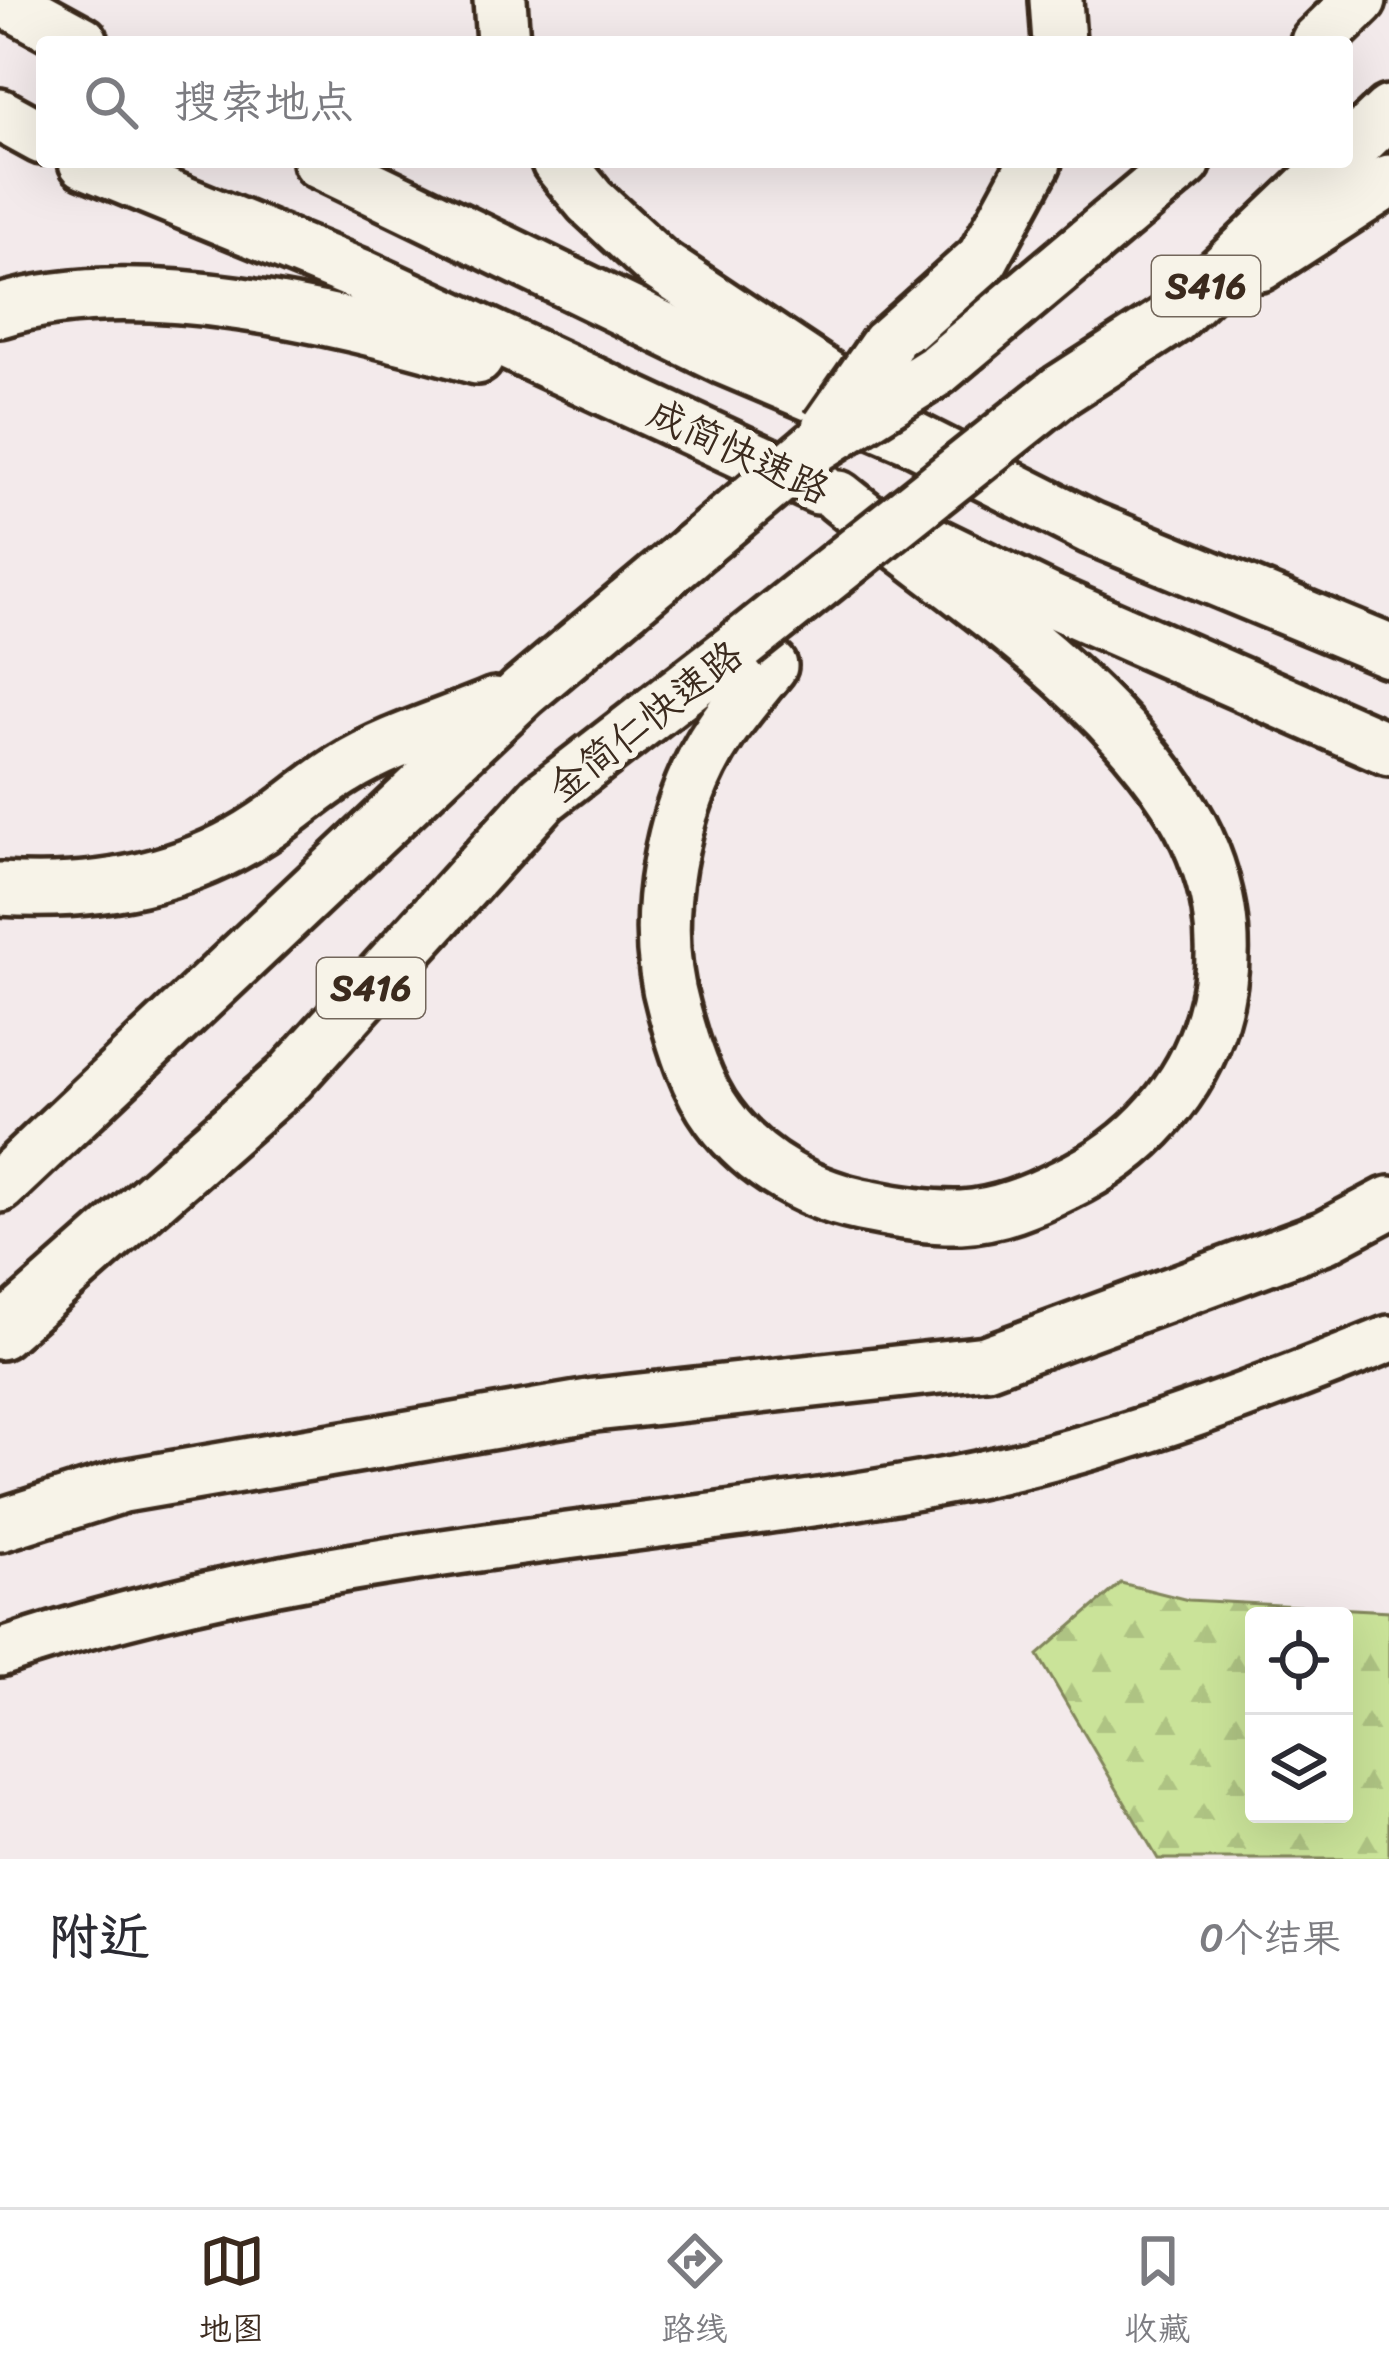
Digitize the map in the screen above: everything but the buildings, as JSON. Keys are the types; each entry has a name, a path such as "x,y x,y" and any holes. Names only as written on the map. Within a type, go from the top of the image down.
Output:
{"highway":[{"path":"5,0 71,36"},
{"path":"500,0 503,36"},
{"path":"1056,0 1059,36"},
{"path":"1323,36 1360,0"},
{"path":"1353,146 1389,112"},
{"path":"0,115 36,135"},
{"name":"成简快速路","path":"100,168 360,275 1047,599 1389,749"},
{"name":"成简快速路","path":"331,168 724,358 911,437 1091,528 1389,651"},
{"path":"563,168 590,201 658,264 771,335 911,437"},
{"path":"815,447 886,345 982,258 1032,168"},
{"name":"S416","path":"0,1186 523,692 815,447 936,370 1178,168"},
{"name":"金简仁快速路","path":"0,1333 289,1078 543,798 756,655 937,487 1060,391 1173,318 1331,168"},
{"path":"1173,318 1389,181"},
{"path":"0,311 101,296 190,300 346,320 632,402"},
{"path":"756,655 689,791 672,857 664,929 668,989 686,1054 718,1116 755,1156 796,1182 850,1204 904,1214 962,1217 1023,1205 1118,1154 1158,1120 1189,1078 1221,987 1224,934 1201,848 1176,801 1111,716 839,497"},
{"path":"1091,528 1213,558 1389,618"},
{"path":"0,889 96,889 181,869 259,831 346,767 523,692"},
{"path":"0,1525 124,1486 595,1405 986,1362 1325,1237 1389,1203"}],"main road":[{"path":"0,1653 115,1614 323,1568 934,1484 1203,1414 1389,1339"}],"green space":[{"path":"1121,1583 1188,1600 1316,1607 1245,1607 1245,1823 1353,1823 1353,1609 1389,1611 1389,1859 1158,1859 1038,1655"}]}
